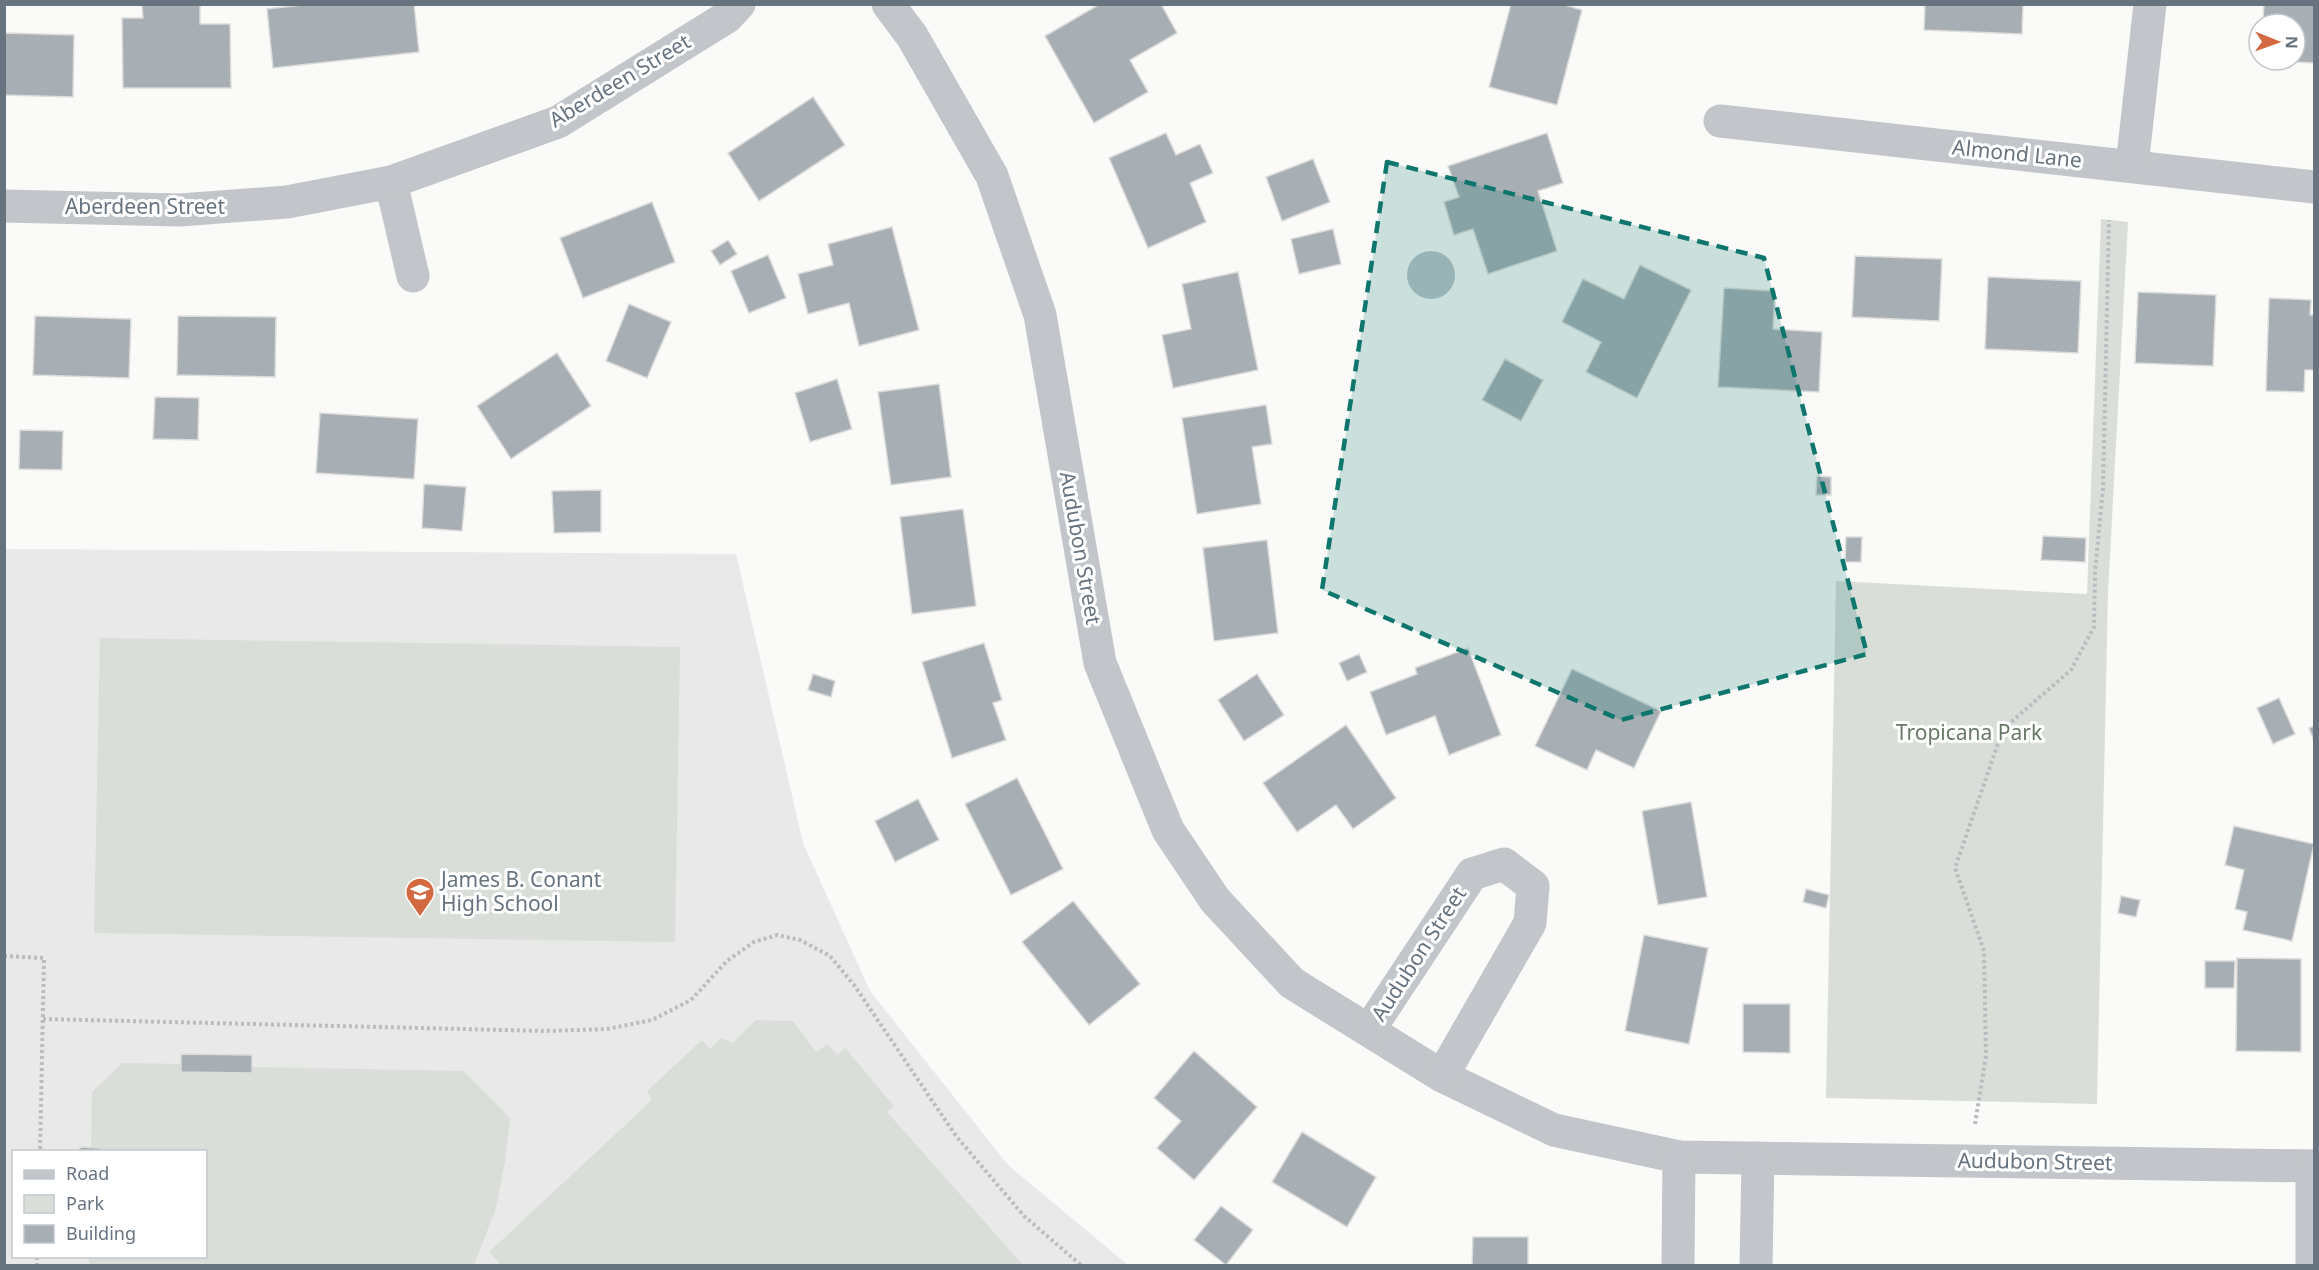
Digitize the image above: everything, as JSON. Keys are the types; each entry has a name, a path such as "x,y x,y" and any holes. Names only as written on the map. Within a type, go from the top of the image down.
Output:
{"street":[{"name":"Aberdeen Street","path":"4,206 180,210 287,202 391,182 558,122 727,17 739,4"},
{"name":"Audubon Street","path":"888,4 912,36 992,176 1040,315 1100,663 1168,830 1215,900 1292,982 1442,1076 1554,1130 1679,1157 2313,1166 2312,1266"},
{"path":"2132,166 2150,4"},
{"name":"Almond Lane","path":"1720,121 2314,187"},
{"path":"391,182 412,276"},
{"name":"Audubon Street","path":"1369,1030 1472,874 1504,864 1533,886 1530,923 1442,1076"},
{"path":"1678,1266 1679,1157"},
{"path":"1756,1266 1758,1158"}],"path":[{"path":"1970,1161 1986,1056 1984,951 1955,868 2003,729 2072,670 2094,627 2095,572 2103,488 2109,220"},
{"path":"43,1019 534,1031 607,1029 652,1020 691,1000 727,961 754,942 777,935 800,940 830,956 854,985 956,1136 1024,1216 1082,1266"},
{"path":"4,956 44,958 40,1150"}],"highlighted area":[{"path":"1387,162 1764,258 1867,654 1621,720 1322,590"}],"shaded area":[{"path":"1426,251 1436,251 1451,261 1455,275 1454,284 1445,295 1436,299 1426,299 1411,289 1407,280 1407,270 1417,255"},
{"name":"James B. Conant High School","path":"5,549 736,554 803,843 870,991 1008,1165 1128,1265 5,1266"}],"green space":[{"name":"Tropicana Park","path":"2101,219 2128,222 2108,593 2097,1104 1826,1098 1836,581 2087,594"},
{"path":"100,638 680,647 675,942 94,933"},
{"path":"756,1020 793,1021 816,1052 828,1044 838,1055 845,1048 894,1106 887,1112 1023,1265 502,1266 489,1252 652,1100 647,1091 702,1040 710,1049 721,1038 733,1043"},
{"path":"122,1063 181,1064 181,1072 252,1067 463,1071 510,1118 505,1162 496,1208 474,1265 89,1266 89,1258 207,1258 207,1150 100,1150 100,1148 91,1148 92,1092"}],"building":[{"path":"142,4 200,4 200,24 230,24 231,88 123,88 122,18 143,18"},
{"path":"312,4 414,4 419,52 273,68 267,9"},
{"path":"1100,4 1161,4 1177,33 1130,60 1148,92 1094,123 1045,36"},
{"path":"1511,4 1561,4 1582,10 1557,105 1489,87"},
{"path":"1925,4 2023,4 2022,34 1924,30"},
{"path":"2264,4 2314,4 2314,63 2307,63 2307,12 2264,12"},
{"path":"4,33 74,35 73,97 4,95"},
{"path":"813,97 845,145 759,201 728,153"},
{"path":"1166,133 1176,155 1200,144 1213,173 1190,183 1206,222 1148,248 1109,158"},
{"path":"1547,133 1563,183 1538,191 1557,251 1488,274 1473,229 1454,235 1444,202 1459,197 1448,166"},
{"path":"1313,159 1330,202 1282,221 1266,177"},
{"path":"652,202 675,262 583,298 560,238"},
{"path":"892,227 919,330 859,346 849,303 808,314 798,274 833,265 828,244"},
{"path":"1333,229 1341,264 1299,274 1291,239"},
{"path":"728,240 737,254 720,265 711,251"},
{"path":"768,255 786,298 749,313 731,271"},
{"path":"1855,256 1942,259 1939,321 1852,317"},
{"path":"1640,265 1691,290 1637,398 1586,372 1601,342 1562,322 1583,279 1624,299"},
{"path":"1238,272 1258,370 1173,388 1162,335 1191,329 1182,284"},
{"path":"1988,277 2081,281 2078,353 1985,349"},
{"path":"1724,288 1775,291 1773,329 1822,332 1819,392 1718,387"},
{"path":"2138,292 2216,295 2213,366 2135,363"},
{"path":"2269,298 2311,300 2310,315 2314,315 2314,370 2305,370 2304,392 2266,391"},
{"path":"629,304 671,322 647,378 606,361"},
{"path":"35,316 131,319 129,378 33,375"},
{"path":"178,316 276,317 275,377 177,375"},
{"path":"557,353 591,406 511,459 477,406"},
{"path":"1505,359 1543,380 1521,421 1482,400"},
{"path":"837,379 852,429 810,442 795,393"},
{"path":"939,384 951,477 891,485 878,392"},
{"path":"155,397 199,398 198,440 153,439"},
{"path":"1266,405 1272,444 1252,447 1261,504 1197,514 1182,418"},
{"path":"320,413 418,419 414,479 316,473"},
{"path":"20,430 63,431 62,470 19,469"},
{"path":"1817,476 1831,477 1831,495 1816,495"},
{"path":"424,484 466,487 462,531 422,528"},
{"path":"601,490 601,532 554,533 552,491"},
{"path":"963,509 976,606 912,614 900,517"},
{"path":"2043,536 2086,538 2085,562 2041,560"},
{"path":"1846,537 1862,537 1861,562 1845,562"},
{"path":"1267,540 1278,633 1214,641 1203,548"},
{"path":"984,643 1002,700 993,703 1006,740 952,758 922,662"},
{"path":"1468,648 1501,735 1449,755 1435,716 1386,735 1370,692 1417,674 1415,668"},
{"path":"1359,654 1367,672 1347,681 1339,663"},
{"path":"1572,669 1661,711 1634,768 1596,750 1587,770 1535,746"},
{"path":"813,674 835,681 831,697 808,690"},
{"path":"1257,674 1284,715 1244,741 1218,700"},
{"path":"2279,698 2295,734 2273,744 2257,708"},
{"path":"1346,725 1396,798 1353,829 1336,805 1297,832 1263,783"},
{"path":"2314,726 2314,741 2309,728"},
{"path":"1017,778 1063,869 1011,895 965,804"},
{"path":"918,799 939,840 895,862 875,821"},
{"path":"1691,802 1707,897 1658,905 1642,811"},
{"path":"2234,826 2314,844 2292,941 2243,930 2247,912 2235,909 2244,870 2225,865"},
{"path":"1806,889 1829,895 1826,908 1803,902"},
{"path":"2121,896 2140,900 2136,917 2118,913"},
{"path":"1073,901 1140,984 1089,1025 1022,942"},
{"path":"1644,935 1708,948 1689,1044 1625,1031"},
{"path":"2237,958 2301,959 2301,1052 2236,1051"},
{"path":"2205,961 2235,961 2234,988 2205,988"},
{"path":"1743,1004 1790,1004 1790,1053 1743,1052"},
{"path":"1194,1051 1257,1107 1194,1180 1157,1148 1181,1121 1154,1098"},
{"path":"181,1054 252,1055 252,1073 181,1072"},
{"path":"1302,1132 1376,1177 1347,1227 1272,1182"},
{"path":"80,1147 100,1148 100,1150 80,1150"},
{"path":"1221,1206 1253,1230 1226,1265 1194,1240"},
{"path":"1473,1237 1528,1237 1528,1266 1472,1266"}],"place":[{"name":"James B. Conant High School","path":"420,918"}]}
